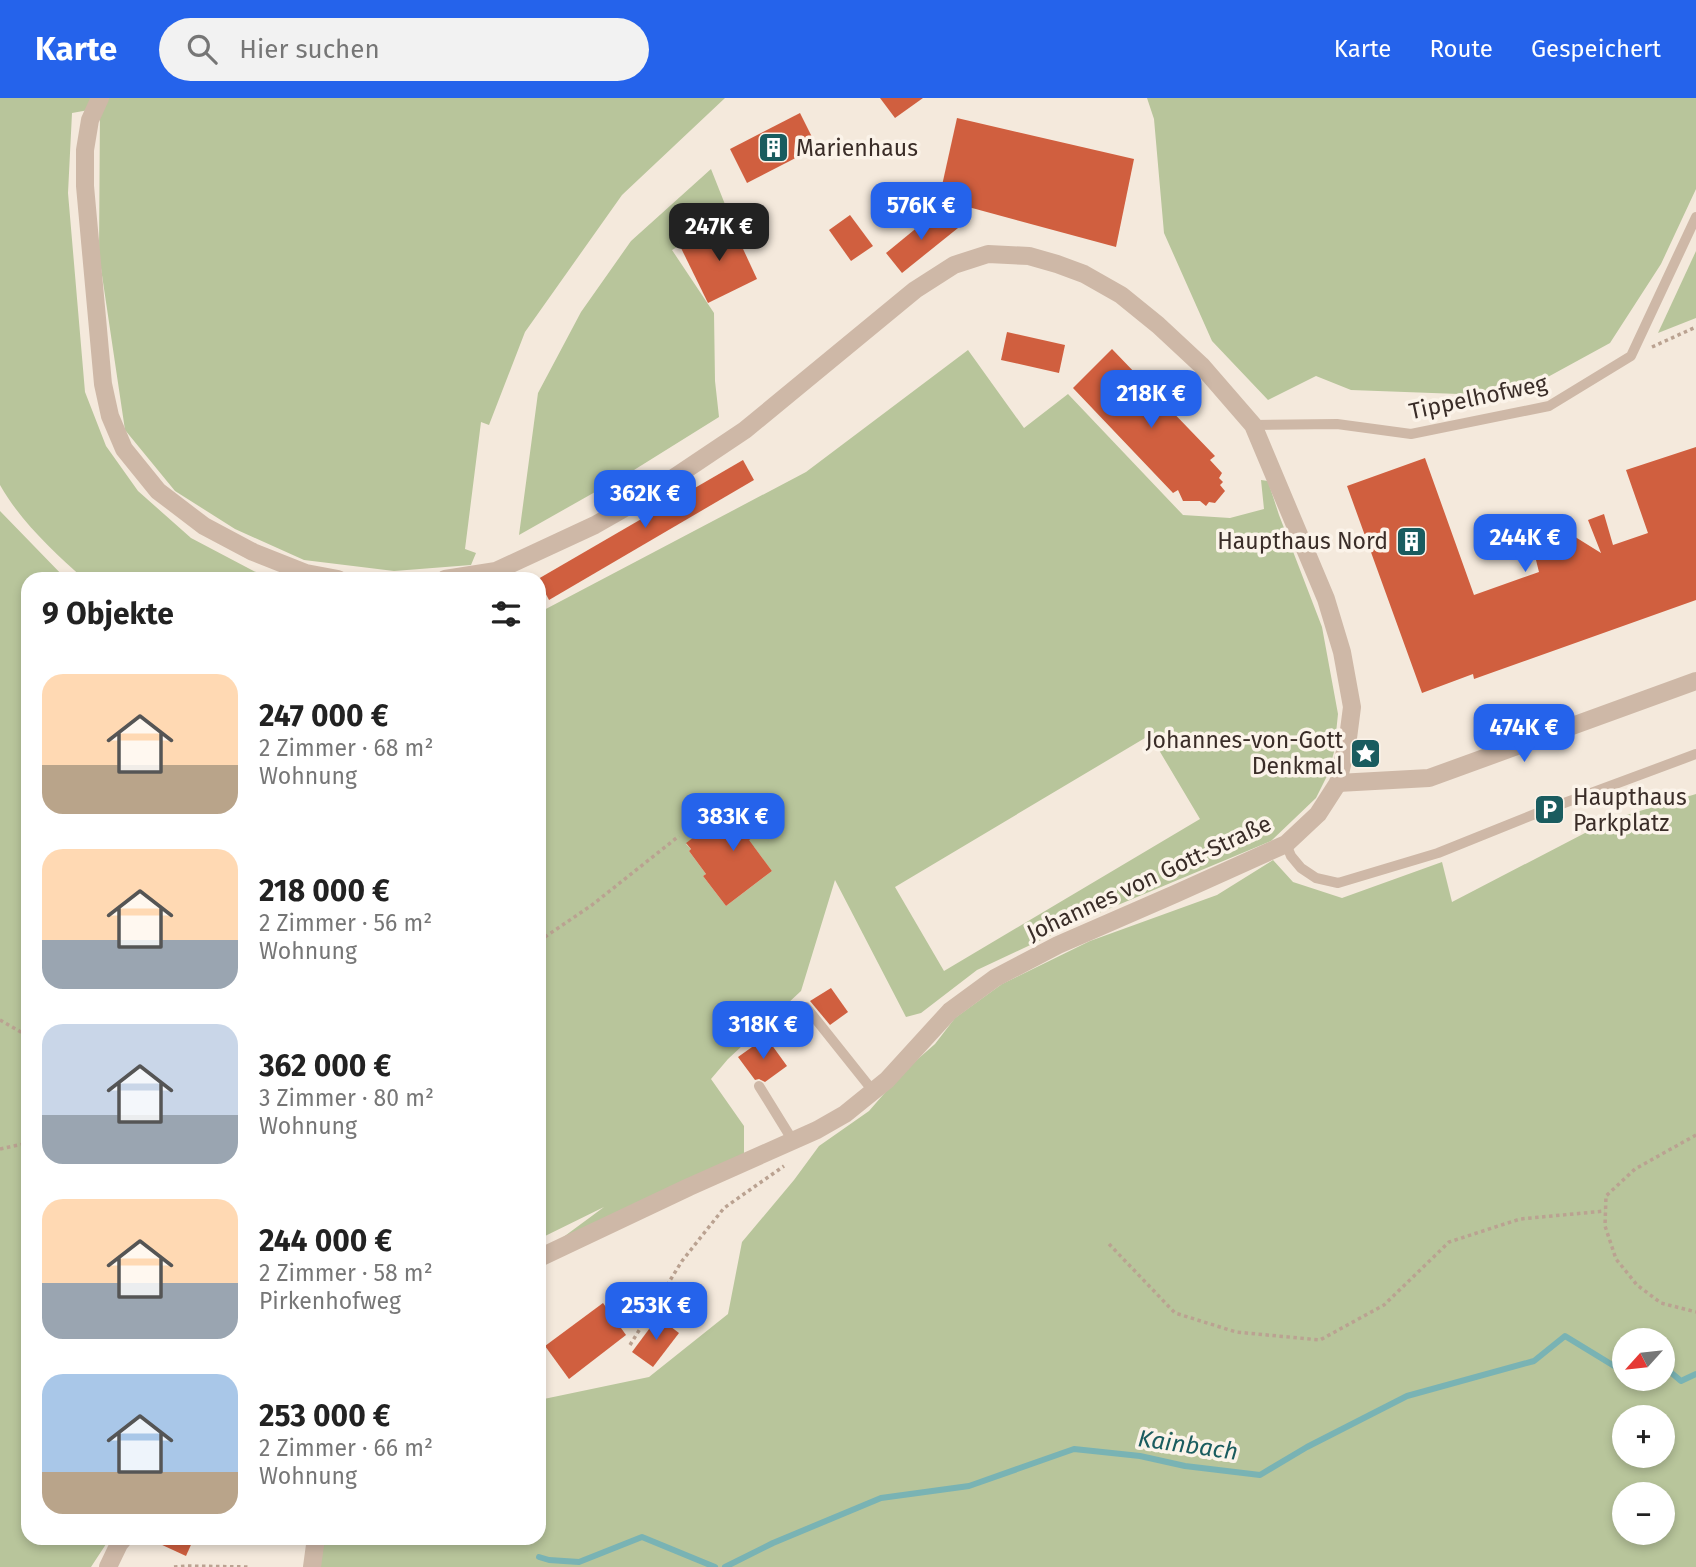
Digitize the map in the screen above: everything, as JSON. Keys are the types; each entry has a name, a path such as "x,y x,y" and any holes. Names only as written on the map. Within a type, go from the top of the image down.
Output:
{"street":[{"path":"100,98 90,120 85,150 85,186 103,384 110,416 124,449 158,491 204,526 253,552 303,572"},
{"name":"Johannes von Gott-Straße","path":"485,572 496,570 595,525 651,494 746,430 915,290 954,265 988,254 1029,256 1083,274 1121,295 1201,365 1254,425 1326,599 1342,652 1352,707 1338,783 1318,814 1286,844 1058,945 995,978 950,1012 887,1080 845,1114 817,1130 546,1255"},
{"path":"1338,783 1429,778 1696,681"},
{"path":"108,1567 120,1545"},
{"path":"312,1567 315,1545"}],"lane":[{"path":"1631,356 1696,217"},
{"name":"Tippelhofweg","path":"1254,425 1337,424 1411,434 1549,406 1631,356"},
{"path":"1286,844 1301,869 1316,878 1338,883 1438,853 1696,754"},
{"path":"806,1007 873,1091"},
{"path":"760,1086 793,1141"}],"path":[{"path":"1631,356 1696,327"},
{"path":"546,936 592,905 679,836"},
{"path":"0,1020 21,1032"},
{"path":"1696,1135 1635,1169 1606,1196 1605,1211 1605,1226 1616,1259 1637,1285 1661,1303 1696,1312"},
{"path":"0,1149 21,1144"},
{"path":"630,1345 682,1261 724,1208 780,1170 790,1160"},
{"path":"1108,1244 1175,1313 1236,1332 1320,1340 1384,1305 1449,1242 1520,1219 1605,1211"},
{"path":"174,1567 249,1567"}],"green space":[{"path":"0,98 725,98 622,195 525,332 489,425 481,422 465,549 476,553 471,565 394,571 304,560 235,529 175,491 125,430 99,255 100,108 72,113 68,193 85,392 106,446 138,491 191,538 256,572 76,572 28,524 0,485"},
{"path":"1147,98 1696,98 1696,189 1661,264 1610,343 1513,396 1351,390 1316,376 1268,400 1212,341 1164,233 1154,119"},
{"path":"711,169 730,217 672,250 714,313 715,381 719,417 634,470 519,535 538,393 581,312 631,241"},
{"path":"1696,251 1696,318 1658,333"},
{"path":"968,350 1024,428 1068,394 1183,515 1230,518 1264,509 1261,480 1268,481 1322,627 1338,714 1334,752 1328,774 1316,798 1271,841 1094,915 977,970 921,1013 906,1017 835,880 801,991 728,1059 711,1079 744,1126 744,1162 546,1252 604,1207 546,1236 546,609 806,472","holes":["1150,735 1200,819 944,971 895,887","721,817 726,823 730,820 751,849 754,847 772,871 726,906 703,876 706,874 686,844"]},
{"path":"0,511 59,572 21,572 21,1545 105,1545 91,1567 0,1567"},
{"path":"1696,794 1696,1567 312,1567 316,1545 546,1545 546,1399 649,1377 728,1314 742,1242 819,1146 869,1111 903,1072 935,1044 955,1018 1002,984 1090,941 1217,895 1273,860 1293,882 1342,898 1442,862 1452,902 1610,820"}],"building":[{"path":"880,98 923,98 895,118"},
{"name":"Marienhaus","path":"800,113 817,147 747,183 730,149"},
{"path":"957,118 1134,159 1116,247 939,199"},
{"path":"936,212 958,228 902,273 886,253"},
{"path":"850,215 873,246 851,261 829,230"},
{"path":"731,223 757,279 708,303 681,248"},
{"path":"1007,332 1065,345 1059,373 1001,360"},
{"path":"1112,349 1215,456 1210,460 1222,473 1219,478 1223,482 1220,485 1225,491 1215,503 1209,502 1206,506 1200,501 1183,501 1178,490 1173,493 1073,388"},
{"path":"1696,447 1696,600 1474,679 1473,674 1422,693 1347,486 1425,458 1474,595 1539,572 1536,560 1543,543 1544,531 1556,525 1601,553 1588,520 1604,514 1613,545 1648,533 1626,470"},
{"path":"743,460 754,480 549,600 546,594 546,574"},
{"path":"767,800 780,819 749,840 772,871 726,906 703,876 706,874 686,843 721,817 726,823 729,820 732,824"},
{"path":"831,988 848,1012 830,1025 810,1001"},
{"path":"766,1037 787,1066 765,1082 755,1080 738,1057"},
{"path":"603,1303 626,1335 569,1379 546,1345"},
{"path":"658,1317 679,1333 653,1367 632,1352"},
{"path":"162,1545 191,1545 186,1556"}],"waterway":[{"name":"Kainbach","path":"725,1567 773,1543 881,1498 969,1486 1074,1449 1140,1456 1185,1466 1260,1475 1307,1447 1407,1396 1534,1361 1565,1336 1612,1365"},
{"name":"Kainbach","path":"1675,1376 1681,1381 1696,1374"},
{"name":"Kainbach","path":"539,1557 579,1562 642,1537 715,1567"}],"place":[{"name":"Marienhaus","path":"773,148"},
{"name":"Haupthaus Nord","path":"1411,541"},
{"name":"Johannes-von-Gott Denkmal","path":"1366,753"},
{"name":"Haupthaus Parkplatz","path":"1550,810"}]}
